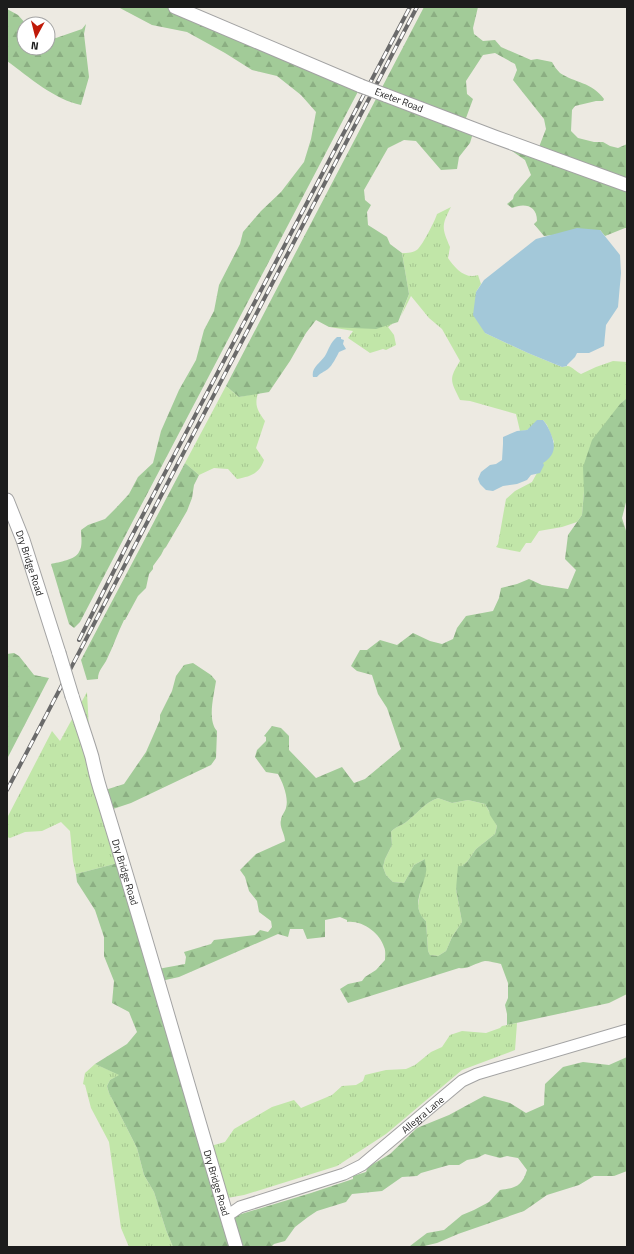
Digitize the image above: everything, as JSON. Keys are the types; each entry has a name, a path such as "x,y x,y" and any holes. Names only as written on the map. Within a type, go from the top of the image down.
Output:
{"street":[{"name":"Exeter Road","path":"175,7 361,86 627,185"},
{"name":"Dry Bridge Road","path":"7,500 23,540 92,757 102,796 151,956 236,1247"},
{"name":"Allegra Lane","path":"227,1216 240,1207 344,1174 362,1165 462,1081 477,1074 627,1030"}],"green space":[{"path":"118,7 183,7 363,82 80,622 74,628 69,624 51,564 77,555 82,541 81,530 88,525 105,519 129,494 138,477 153,463 161,431 179,390 196,360 204,330 214,311 219,285 240,244 243,232 261,211 281,192 304,162 311,139 316,112 301,95 277,76 252,70 187,32 152,25"},
{"path":"424,7 478,7 473,28 474,34 483,41 495,40 501,47 531,60 537,59 552,62 560,73 589,86 599,93 604,99 603,101 596,101 575,106 572,110 571,131 578,138 594,142 603,142 618,148 627,144 627,228 605,236 600,230 544,236 534,224 537,221 535,212 532,209 525,206 517,206 512,208 507,204 513,199 514,195 531,175 525,160 502,144 539,147 546,129 544,119 513,80 517,70 515,64 495,53 483,55 466,81 467,94 473,99 466,118 476,123 470,143 459,157 457,169 441,170 416,141 404,140 388,148 364,190 365,200 371,205 367,212 368,225 387,237 390,244 402,253 409,294 398,322 376,329 329,327 316,320 306,333 290,361 269,392 239,397 226,386"},
{"path":"7,9 19,16 16,16 16,56 56,56 56,38 82,29 86,24 84,34 89,77 81,105 52,93 33,81 7,61"},
{"path":"451,207 444,223 445,235 450,247 448,258 460,272 469,276 478,275 481,284 476,292 485,333 562,367 570,367 581,374 613,361 627,362 627,398 620,404 584,492 582,515 577,522 562,527 539,531 531,543 526,543 520,552 496,547 498,544 506,499 515,491 532,482 554,442 547,425 543,420 527,430 520,431 516,414 470,401 460,400 453,384 452,377 460,361 442,329 429,318 411,296 401,316 409,294 402,253 412,252 418,249 429,232 437,214"},
{"path":"392,324 388,327 394,335 396,345 386,350 383,349 370,353 348,338 353,331 330,327"},
{"path":"226,386 239,397 258,393 256,401 257,408 265,421 256,448 264,460 262,465 254,474 237,479 228,469 214,468 199,475 185,463"},
{"path":"627,398 627,498 622,518 627,534 627,994 609,1003 507,1025 505,1005 508,998 508,983 501,964 485,961 348,1003 340,989 348,984 362,981 365,977 376,970 385,960 385,949 379,937 370,928 359,923 347,922 347,920 340,917 325,920 325,937 307,939 303,929 290,929 288,937 278,934 179,977 161,981 228,1218 353,1179 353,1176 366,1172 368,1167 390,1154 417,1128 449,1115 484,1096 510,1103 526,1113 544,1105 545,1084 563,1067 583,1062 609,1065 627,1057 627,1171 614,1176 594,1176 579,1185 547,1195 524,1211 437,1243 420,1247 406,1247 410,1246 427,1233 444,1230 462,1215 489,1202 500,1190 518,1185 523,1180 527,1170 518,1158 507,1156 500,1158 485,1154 477,1158 467,1160 459,1165 449,1165 421,1173 417,1176 402,1177 382,1191 352,1194 346,1202 317,1211 295,1227 285,1241 274,1244 271,1247 173,1247 154,1192 144,1175 137,1148 109,1093 107,1086 110,1080 119,1075 95,1064 127,1044 137,1032 129,1012 112,1003 114,981 104,956 104,937 95,910 77,882 76,874 122,862 158,969 185,964 186,957 184,952 211,944 214,940 255,935 260,930 268,932 272,927 271,921 259,912 257,901 249,891 245,877 240,870 256,854 285,841 281,828 282,817 287,804 284,786 278,774 266,772 255,757 257,750 266,741 266,737 264,736 272,726 281,728 289,736 289,750 316,778 342,767 354,783 365,779 401,749 387,708 378,694 372,675 357,671 351,666 360,650 367,650 380,640 397,645 413,633 430,641 442,644 453,639 457,628 466,616 493,611 499,598 501,588 529,579 542,585 568,589 576,570 565,559 568,535 582,515 584,492 583,467 592,440 620,404","holes":["438,798 452,803 468,800 485,804 497,826 495,834 476,849 467,862 462,866 458,866 456,889 462,922 452,937 446,951 438,956 430,955 428,951 426,921 421,916 418,904 426,870 425,859 414,865 404,883 393,882 386,875 383,867 392,845 391,832 393,830 405,823 433,800"]},
{"path":"185,463 199,475 194,485 192,498 187,511 153,566 153,569 149,574 146,588 138,596 124,620 106,662 100,671 98,679 87,680 81,660"},
{"path":"14,653 19,656 34,675 49,678 7,759 7,654"},
{"path":"193,663 211,675 216,681 212,721 217,731 216,758 211,765 131,803 110,810 102,791 124,784 146,752 160,720 160,715 172,691 176,676 184,665"},
{"path":"87,692 89,730 122,862 76,874 70,831 61,822 42,831 25,832 10,838 7,837 7,818 52,731 60,741"},
{"path":"438,798 452,803 468,800 485,804 497,826 495,834 476,849 467,862 462,866 456,889 462,922 452,937 446,951 438,956 430,955 428,951 426,921 420,915 418,906 425,859 414,865 404,883 393,882 386,875 383,867 392,845 391,832 405,823 429,802"},
{"path":"517,1023 515,1050 462,1070 386,1134 337,1166 244,1195 222,1199 207,1147 225,1142 234,1129 272,1107 294,1100 301,1108 332,1095 342,1086 356,1085 363,1081 365,1075 386,1070 406,1069 415,1065 431,1052 442,1047 450,1035 462,1031 486,1033 502,1026"},
{"path":"95,1064 120,1075 110,1080 107,1086 109,1093 137,1148 144,1175 154,1192 173,1247 129,1247 121,1228 109,1142 91,1108 85,1085 83,1084 85,1073"}],"water":[{"path":"577,228 600,230 620,255 621,273 618,307 606,325 604,346 589,353 577,353 567,366 562,367 485,333 473,315 476,292 484,280 536,239"},
{"path":"337,337 341,337 341,339 344,340 343,344 346,349 339,352 328,369 317,377 313,377 313,371"},
{"path":"537,420 543,420 547,425 554,443 552,454 543,463 544,465 540,473 531,475 527,480 517,484 503,486 493,491 486,490 480,484 478,479 481,472 490,465 496,464 502,460 503,437 517,431 527,430"}],"railway":[{"path":"79,640 126,547 410,7"},
{"path":"7,790 417,7"}]}
